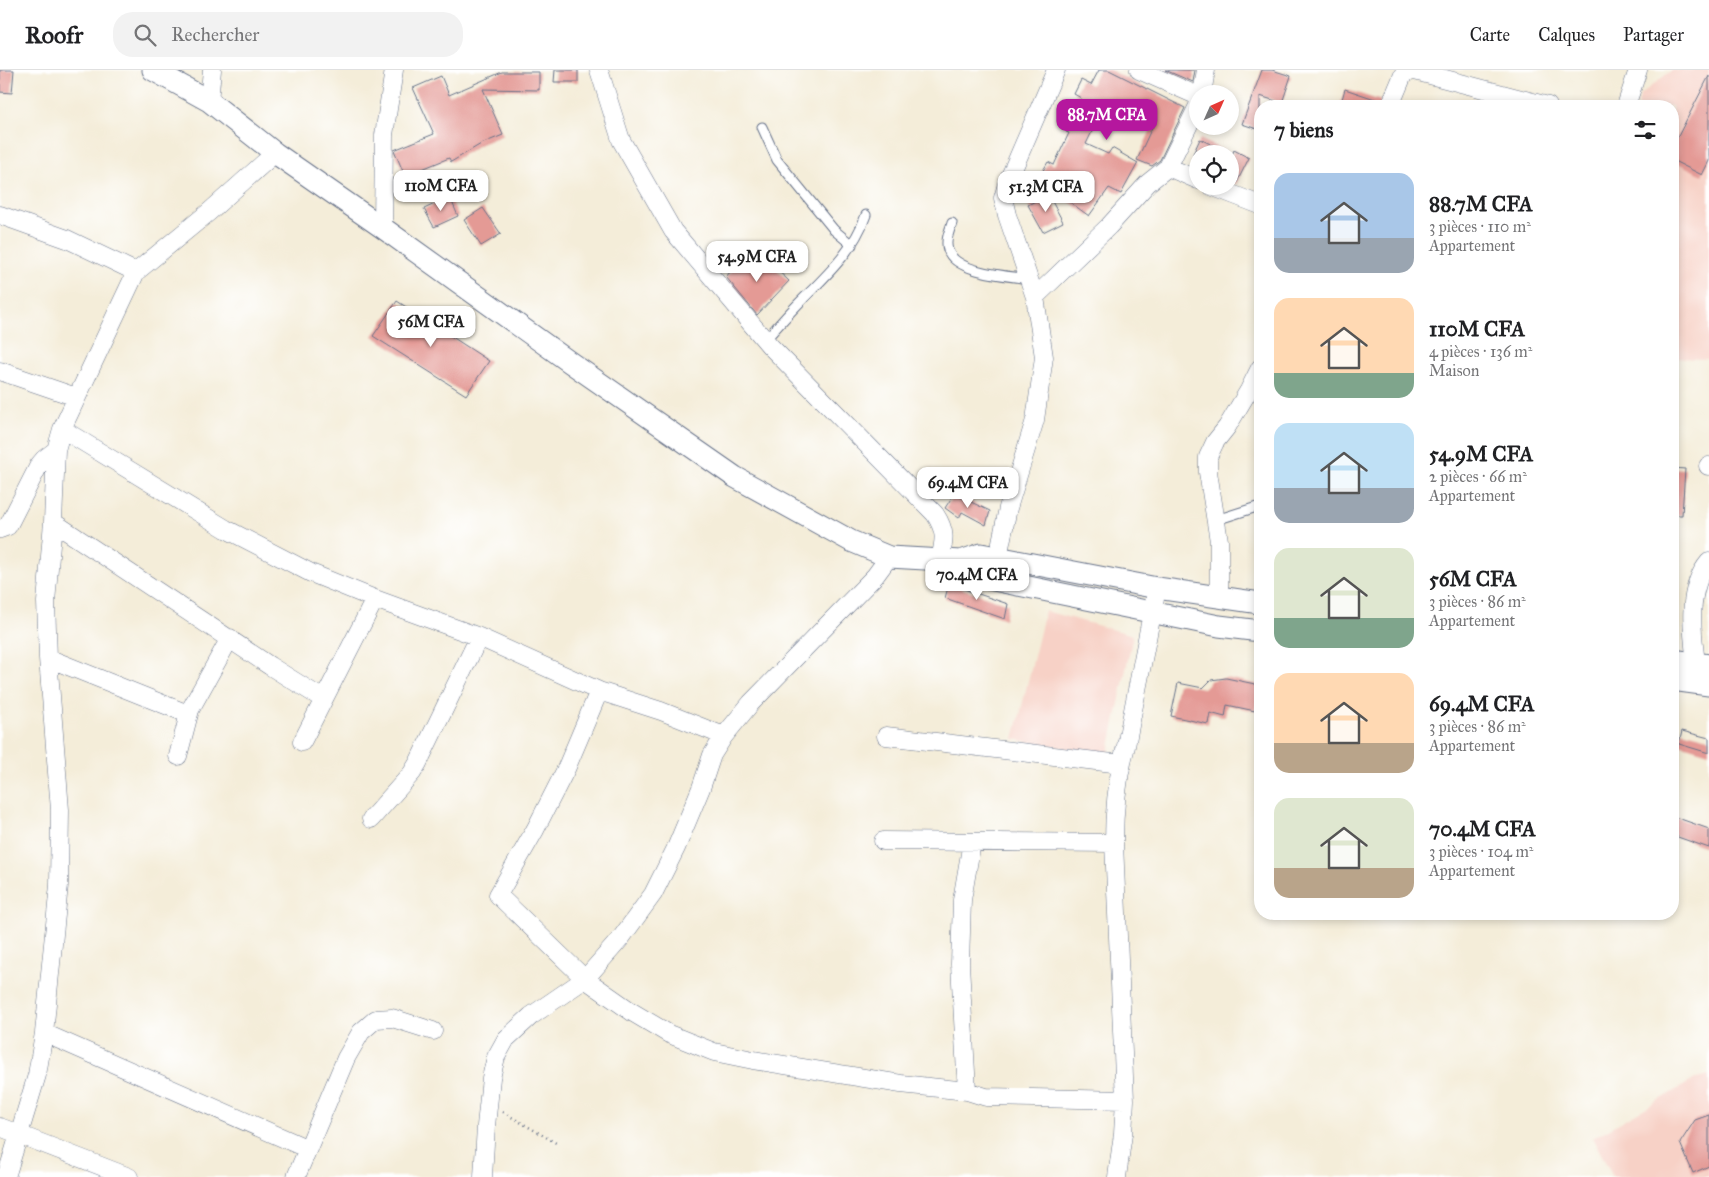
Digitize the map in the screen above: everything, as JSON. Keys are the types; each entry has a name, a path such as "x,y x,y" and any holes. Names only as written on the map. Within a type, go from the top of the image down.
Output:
{"street":[{"path":"153,70 209,101 275,153 735,477 850,541 889,557 951,560 981,554 1156,588 1254,602"},
{"path":"209,101 212,70"},
{"path":"383,228 384,135 394,70"},
{"path":"599,70 621,140 673,231 765,340 935,514 942,526 944,541 951,560 979,577 1219,626 1254,630"},
{"path":"998,557 1008,508 1035,420 1044,357 1035,297 1003,198 1008,181 1056,70"},
{"path":"1139,70 1189,92"},
{"path":"1204,85 1206,70"},
{"path":"1392,100 1405,70"},
{"path":"1411,70 1525,100"},
{"path":"1628,100 1638,70"},
{"path":"1035,297 1109,226 1148,183 1168,167 1189,124"},
{"path":"6,1177 37,1075 44,1033 59,885 60,810 48,658 46,602 53,522 56,450 62,429 136,272 209,212 275,153"},
{"path":"1168,167 1189,176"},
{"path":"1233,195 1254,204"},
{"path":"0,215 67,239 136,272"},
{"path":"0,371 76,398"},
{"path":"1218,597 1219,541 1208,472 1208,457 1215,442 1227,427 1254,380"},
{"path":"62,429 226,529 311,573 375,599 479,637 599,691 661,711 724,736"},
{"path":"0,543 4,528 39,465 56,450"},
{"path":"53,522 323,699"},
{"path":"483,1177 491,1078 496,1057 506,1039 531,1016 584,979 621,938 653,894 676,848 702,788 712,755 724,736 752,703 875,576 889,557"},
{"path":"1679,661 1702,664 1693,639 1693,601 1701,572 1709,562"},
{"path":"1117,1177 1123,1134 1125,1100 1114,812 1121,764 1153,611 1156,588"},
{"path":"302,742 375,599"},
{"path":"371,820 412,773 418,763 479,637"},
{"path":"178,756 188,714 230,638"},
{"path":"48,658 188,714"},
{"path":"1679,681 1709,685"},
{"path":"599,691 566,769 535,830 498,895 584,979 632,1012 669,1034 714,1052 811,1070 967,1092 986,1097 1125,1100"},
{"path":"886,736 1121,764"},
{"path":"883,842 1114,843"},
{"path":"967,1092 960,964 962,900 972,842"},
{"path":"296,1177 346,1058 361,1032 376,1019 392,1018 433,1030"},
{"path":"44,1033 308,1149"},
{"path":"0,1127 129,1177"}],"lane":[{"path":"762,127 777,160 834,230 852,245"},
{"path":"765,340 831,271 852,245 861,229 866,214"},
{"path":"952,223 947,238 947,249 950,255 961,265 974,270 1030,279"},
{"path":"1216,520 1254,508"}],"path":[{"path":"489,1104 556,1143"}],"shaded area":[{"path":"1672,70 1709,70 1709,359 1679,358 1679,100 1639,100 1640,95"},
{"path":"1045,611 1133,635 1108,756 1014,739"},
{"path":"1709,1075 1709,1177 1613,1177 1593,1138 1697,1078"}],"building":[{"path":"0,70 14,70 12,93 0,92"},
{"path":"555,70 578,70 578,82 554,82"},
{"path":"1099,70 1109,70 1185,108 1160,160 1152,166 1137,160 1155,121 1117,101 1112,113 1103,109 1086,144 1108,154 1112,148 1138,163 1121,194 1109,188 1089,216 1038,179 1048,162 1054,165 1069,133 1066,132 1081,98 1074,94 1081,80 1091,85"},
{"path":"1165,70 1195,70 1193,82"},
{"path":"1262,70 1272,70 1291,76 1283,100 1273,100 1260,96 1260,100 1254,100 1254,128 1242,124"},
{"path":"502,72 539,72 539,90 483,89 503,135 481,144 451,162 449,158 405,176 394,150 434,134 413,88 441,76 449,95"},
{"path":"1709,76 1709,161 1702,175 1679,164 1679,134"},
{"path":"1345,89 1378,100 1342,100"},
{"path":"1200,139 1212,145 1197,145"},
{"path":"1239,153 1249,158 1239,178"},
{"path":"1048,194 1063,222 1043,232 1028,205"},
{"path":"450,197 458,216 434,227 424,209"},
{"path":"483,208 501,234 481,246 464,220"},
{"path":"760,254 789,281 757,315 726,277 738,262 745,268"},
{"path":"397,301 489,361 466,395 373,336"},
{"path":"1679,469 1685,469 1682,515 1679,515"},
{"path":"954,494 990,511 986,525 962,512 959,518 945,508"},
{"path":"949,584 1008,604 1005,619 945,598"},
{"path":"1226,678 1254,684 1254,711 1227,705 1225,717 1210,713 1208,724 1171,716 1178,683 1203,688 1211,680"},
{"path":"1682,731 1709,738 1709,753 1679,744"},
{"path":"1679,818 1709,829 1709,848 1679,837"},
{"path":"1709,1115 1709,1166 1693,1173 1680,1143 1695,1120"}]}
